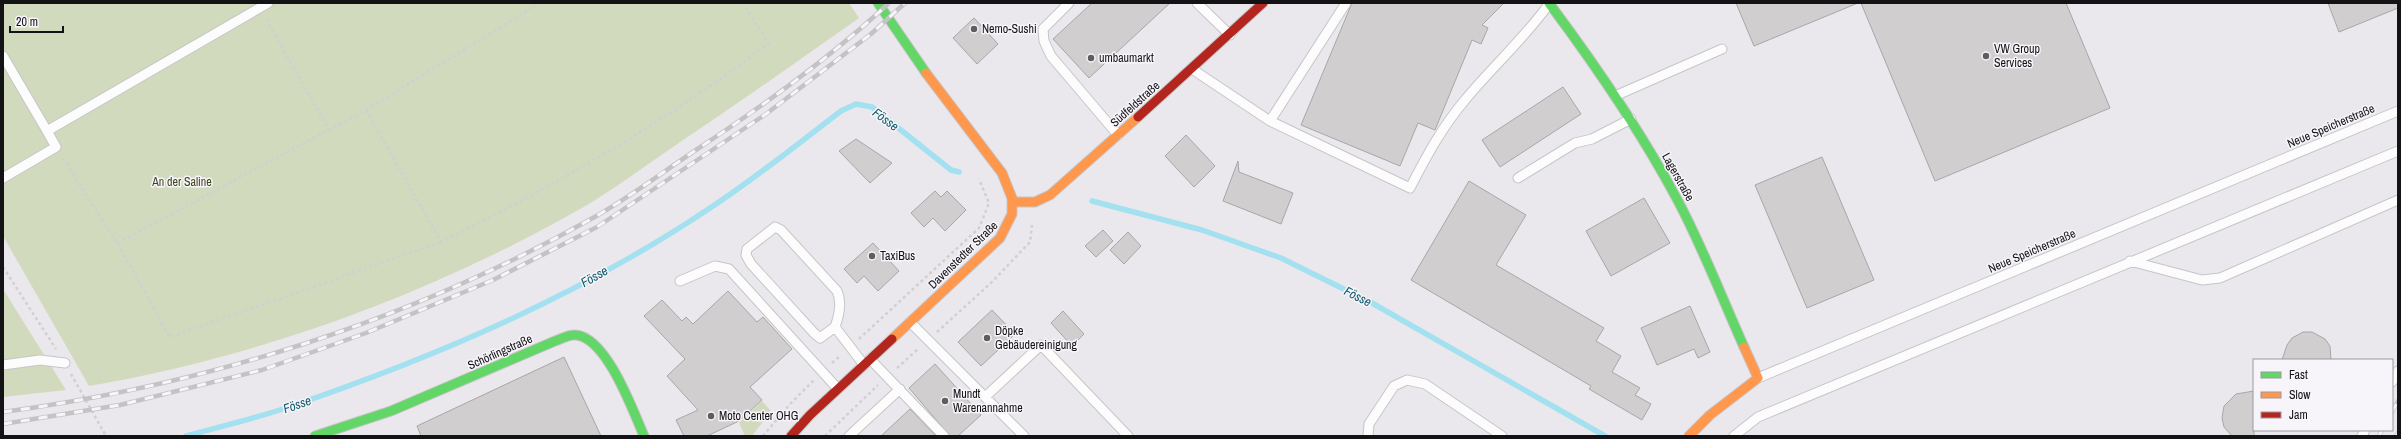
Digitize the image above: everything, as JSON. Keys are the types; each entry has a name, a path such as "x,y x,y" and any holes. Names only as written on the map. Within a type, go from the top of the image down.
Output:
{"street":[{"name":"Davenstedter Straße","path":"791,436 838,389 1000,238 1010,226 1013,202 1009,186 1002,173 935,86 878,3"},
{"name":"Südfeldstraße","path":"1013,202 1036,202 1050,195 1230,35 1263,3"},
{"name":"Lagerstraße","path":"1549,3 1631,119 1678,201 1711,270 1758,378"},
{"name":"Schörlingstraße","path":"315,436 391,411 555,341 575,335 592,341 606,358 644,436"},
{"name":"Neue Speicherstraße","path":"1689,436 1710,415 1758,378"}],"lane":[{"path":"1069,3 1044,29 1044,41 1052,56 1119,135"},
{"path":"1197,3 1230,35"},
{"path":"1270,121 1346,3"},
{"path":"1192,69 1270,121 1410,188 1433,144 1464,101 1534,25 1549,3"},
{"path":"47,131 264,5"},
{"path":"1615,96 1722,49"},
{"path":"3,56 56,147 3,178"},
{"name":"Neue Speicherstraße","path":"1758,378 2398,111"},
{"path":"1518,178 1575,143 1592,139 1631,119"},
{"path":"1734,436 1758,417 2130,261 2398,151"},
{"path":"2130,261 2202,280 2220,278 2398,200"},
{"path":"835,327 820,338 814,333 751,264 746,255 748,249 775,227 781,230 836,291 839,303 835,327 850,347 900,389 944,436"},
{"path":"680,280 715,266 728,269 838,389"},
{"path":"910,322 1024,436"},
{"path":"985,397 1041,345 1128,436"},
{"path":"3,365 40,360 65,363"},
{"path":"2393,380 2398,371"},
{"path":"1368,436 1369,424 1394,386 1407,380 1426,384 1502,436"},
{"path":"849,436 900,389"}],"path":[{"path":"117,243 366,110 540,3"},
{"path":"56,147 117,243 170,337 441,242 519,204 614,150 725,77 769,43 742,3"},
{"path":"264,5 329,130"},
{"path":"366,110 441,242"},
{"path":"763,436 790,404 823,372 979,228 989,203 983,184"}],"green space":[{"name":"An der Saline","path":"3,3 849,3 859,18 619,185 587,205 529,237 469,266 408,293 283,339 154,373 89,386 3,236"},
{"path":"3,289 66,390 3,397"},
{"path":"762,401 771,411 752,436 745,436 739,423"}],"building":[{"name":"umbaumarkt","path":"1092,3 1170,3 1089,78 1053,39"},
{"path":"1352,3 1504,3 1482,25 1488,28 1481,44 1472,40 1435,130 1418,123 1400,166 1301,125"},
{"path":"1736,3 1858,3 1754,46"},
{"name":"VW Group Services","path":"1861,3 2066,3 2110,108 1935,181"},
{"path":"2328,3 2398,3 2398,8 2339,32"},
{"path":"974,18 998,44 977,64 953,38"},
{"path":"1563,87 1581,114 1500,167 1482,140"},
{"path":"1186,135 1215,166 1194,187 1165,156"},
{"path":"856,139 892,163 870,183 839,151"},
{"path":"1822,157 1874,280 1807,308 1755,185"},
{"path":"1238,161 1239,172 1293,193 1281,224 1223,201"},
{"path":"1469,181 1526,215 1496,265 1604,328 1596,341 1621,356 1612,372 1640,388 1635,395 1651,404 1642,420 1589,389 1591,386 1411,280"},
{"path":"935,191 941,197 947,191 966,210 945,231 933,218 924,227 911,213"},
{"path":"1644,198 1670,243 1611,276 1586,231"},
{"path":"1103,230 1113,241 1096,257 1085,246"},
{"path":"1128,232 1141,246 1124,264 1110,250"},
{"name":"TaxiBus","path":"873,243 899,271 878,291 864,276 857,283 844,269"},
{"path":"728,291 757,322 763,317 792,349 750,387 762,400 739,421 707,436 684,436 676,420 698,410 667,376 685,359 644,316 662,300 682,321 686,317 693,324"},
{"path":"1690,306 1710,352 1698,358 1694,349 1657,365 1641,328"},
{"name":"Döpke Gebäudereinigung","path":"992,310 1015,334 981,366 958,342"},
{"path":"1063,311 1084,334 1072,346 1051,323"},
{"path":"2303,332 2312,332 2325,339 2330,346 2331,359 2282,359 2287,345 2292,338"},
{"path":"564,357 601,436 421,436 417,426"},
{"name":"Mundt Warenannahme","path":"935,364 981,415 958,436 950,436 909,388"},
{"path":"2253,391 2254,436 2232,436 2224,427 2222,418 2224,406 2236,394"},
{"path":"910,409 936,436 881,436"}],"waterway":[{"name":"Fösse","path":"186,436 274,412 342,388 452,345 559,296 612,268 713,206 762,172 841,111 856,104 872,107 951,170 959,172"},
{"name":"Fösse","path":"1092,201 1202,230 1281,258 1372,303 1605,436"}],"railway":[{"path":"3,412 79,400 156,385 231,366 306,343 380,317 452,288 522,255 591,219 619,202 749,114 797,79 821,61 889,3"},
{"path":"3,424 120,405 262,370 366,333 493,280 597,227 766,114 871,34 905,3"},
{"path":"2393,410 2398,401"},
{"path":"2379,436 2382,431"}],"traffic: fast":[{"path":"878,3 926,73"},
{"path":"1549,3 1617,99 1664,175 1696,237 1744,347"},
{"path":"315,436 391,411 555,341 573,335 587,339 598,349 608,362 618,377 644,436"}],"traffic: slow":[{"path":"892,339 1000,238 1012,214 1012,198 1002,173 926,73"},
{"path":"1013,202 1035,202 1050,195 1138,117"},
{"path":"1689,436 1710,415 1758,378 1744,347"}],"traffic: jam":[{"path":"1138,117 1263,3"},
{"path":"791,436 810,415 892,339"}],"place":[{"name":"Nemo-Sushi","path":"974,29"},
{"name":"VW Group Services","path":"1986,56"},
{"name":"umbaumarkt","path":"1091,58"},
{"name":"TaxiBus","path":"872,256"},
{"name":"Döpke Gebäudereinigung","path":"987,338"},
{"name":"Mundt Warenannahme","path":"945,401"},
{"name":"Moto Center OHG","path":"711,416"}]}
